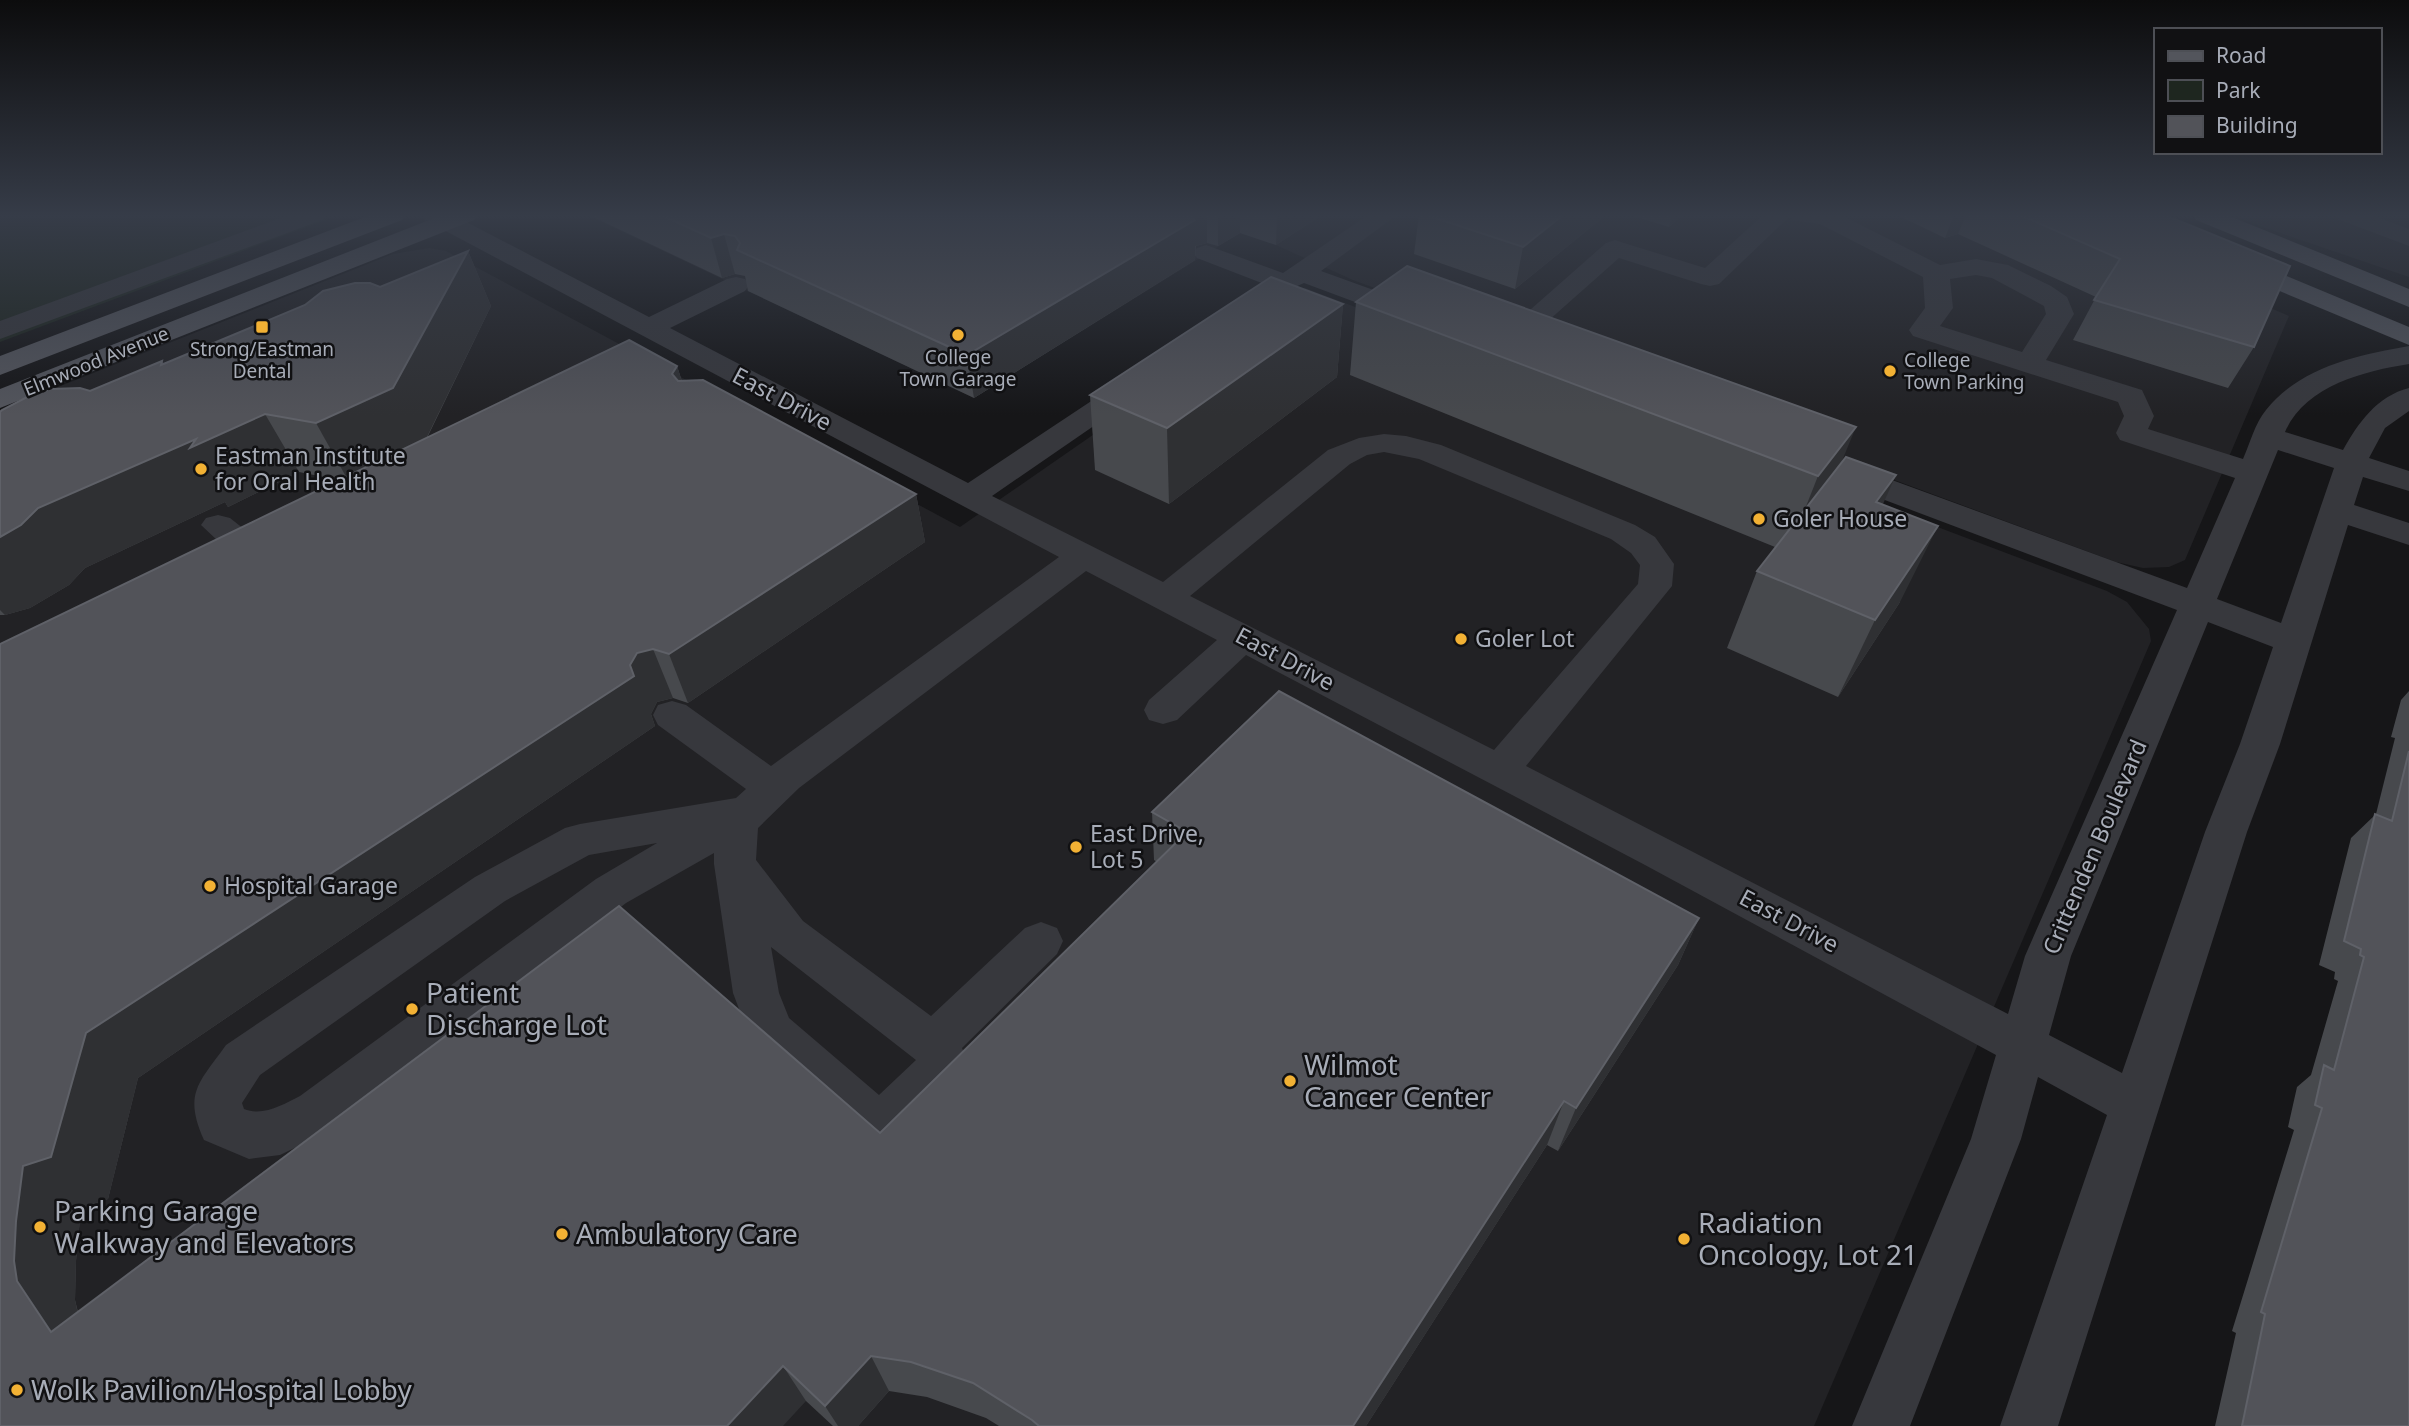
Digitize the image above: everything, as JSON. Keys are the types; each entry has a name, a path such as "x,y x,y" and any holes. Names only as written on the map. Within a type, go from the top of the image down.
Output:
{"main road":[{"name":"Elmwood Avenue","path":"0,366 220,282"},
{"name":"Elmwood Avenue","path":"0,399 291,282"},
{"path":"2280,282 2409,337"},
{"path":"2367,282 2409,299"}],"street":[{"path":"0,331 133,282"},
{"name":"East Drive","path":"565,282 660,334 750,395 969,497 1167,597 2136,1105"},
{"path":"1278,282 1437,323"},
{"path":"1284,284 1288,282"},
{"path":"1502,347 1577,282"},
{"path":"1937,282 1939,308 1923,330 2131,396 2139,416 2131,433 2253,473"},
{"path":"2021,282 2057,303 2060,314 2029,363"},
{"path":"635,358 660,334 736,285"},
{"name":"Crittenden Boulevard","path":"1881,1426 1996,1139 2048,956 2277,415 2289,400 2306,386 2344,371 2409,355"},
{"path":"969,497 1160,368"},
{"path":"2029,1426 2227,832 2260,744 2351,463 2373,423 2409,397"},
{"path":"2269,437 2409,481"},
{"path":"1167,597 1339,457 1359,447 1384,443 1406,445 1430,452 1623,532 1643,545 1657,564 1655,586 1500,770"},
{"path":"1816,463 2294,641"},
{"path":"2336,510 2409,534"},
{"path":"218,525 246,548 296,524"},
{"path":"748,822 580,841 491,888 243,1060 217,1099 222,1124 249,1135 280,1132 318,1112 611,891 659,862 748,822 1084,555"},
{"path":"1163,710 1243,637"},
{"path":"672,715 748,822 787,934 933,1045 945,1064 889,1119 867,1116 771,1031 756,993 748,822"},
{"path":"933,1045 1041,941"}],"shaded area":[{"path":"324,282 503,282 960,527 1305,288 2107,591 2127,602 2149,629 2151,641 1814,1426 0,1426 0,410"},
{"path":"728,282 1162,282 974,398"},
{"path":"1357,282 2208,282 2289,316 2185,560 2169,567 2143,568 2116,562"}],"green space":[{"path":"0,282 161,282 0,342"}],"building":[{"path":"393,282 451,282 393,388 316,423 265,414 190,448 196,439 38,508 21,525 0,537 2,410 31,395 51,389 80,388 90,391 162,361 161,365 305,305 323,291 355,283 370,283 380,287"},
{"path":"806,282 1091,282 967,355"},
{"path":"1264,282 1283,282 1343,304 1167,428 1090,395"},
{"path":"1385,282 1450,282 1856,427 1818,476 1356,302"},
{"path":"2106,282 2283,282 2254,347 2094,300"},
{"path":"629,340 677,366 672,374 678,381 703,380 916,494 669,654 653,649 637,653 630,665 634,676 86,1033 51,1157 23,1166 16,1221 14,1261 17,1281 51,1332 619,906 880,1133 1187,832 1152,812 1279,691 1699,918 1576,1108 1564,1101 1353,1426 1039,1426 973,1383 911,1362 871,1356 825,1406 783,1366 727,1426 0,1426 0,644"},
{"path":"1846,457 1896,475 1876,502 1938,526 1875,620 1757,571"},
{"path":"2409,751 2409,1426 2242,1426 2265,1314 2261,1312 2322,1108 2315,1105 2324,1065 2334,1070 2364,957 2360,955 2361,949 2344,941 2375,814 2392,821"}],"place":[{"name":"Strong/Eastman Dental","path":"262,327"},
{"name":"College Town Garage","path":"958,335"},
{"name":"College Town Parking","path":"1890,371"},
{"name":"Eastman Institute for Oral Health","path":"201,469"},
{"name":"Goler House","path":"1759,519"},
{"name":"Goler Lot","path":"1461,639"},
{"name":"East Drive, Lot 5","path":"1076,847"},
{"name":"Hospital Garage","path":"210,886"},
{"name":"Patient Discharge Lot","path":"412,1009"},
{"name":"Wilmot Cancer Center","path":"1290,1081"},
{"name":"Parking Garage Walkway and Elevators","path":"40,1227"},
{"name":"Ambulatory Care","path":"562,1234"},
{"name":"Radiation Oncology, Lot 21","path":"1684,1239"},
{"name":"Wolk Pavilion/Hospital Lobby","path":"17,1390"}]}
